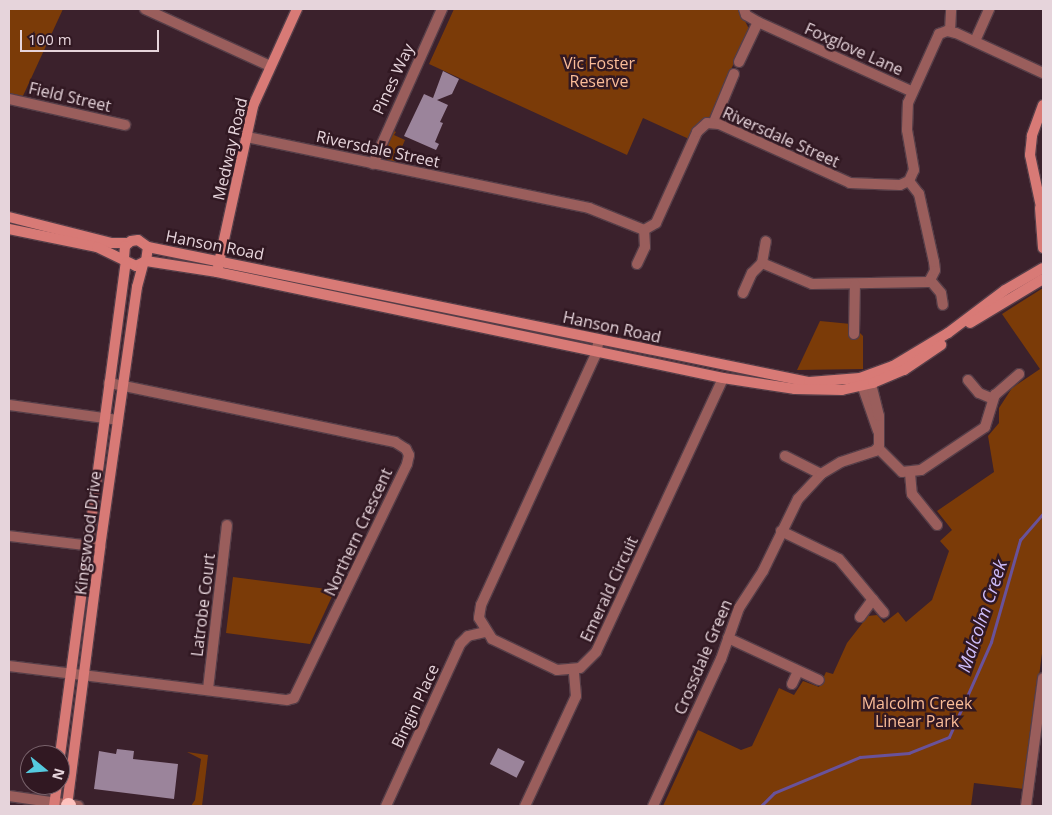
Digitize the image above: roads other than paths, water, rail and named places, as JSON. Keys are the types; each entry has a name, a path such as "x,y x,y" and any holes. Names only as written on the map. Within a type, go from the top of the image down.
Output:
{"street":[{"name":"Medway Road","path":"217,272 256,98 296,9"},
{"name":"Pines Way","path":"373,164 442,9"},
{"name":"Foxglove Lane","path":"744,9 746,14 758,22 911,91"},
{"path":"950,9 950,31"},
{"path":"974,41 989,9"},
{"path":"152,10 270,66"},
{"path":"739,62 758,22"},
{"path":"762,263 812,284 920,285 930,280 934,265 921,199 909,181 914,170 906,119 911,91 936,37 950,31 1043,73"},
{"path":"714,122 734,74"},
{"name":"Field Street","path":"9,101 125,125"},
{"path":"1043,106 1032,136 1030,155 1042,212 1043,248"},
{"name":"Riversdale Street","path":"247,137 589,208 644,230 656,223 697,132 703,125 714,122 850,183 894,185 909,181"},
{"path":"9,217 111,243 128,243 138,240 148,247 144,263 132,265 97,247 9,229"},
{"path":"637,264 645,247 644,230"},
{"path":"743,293 752,273 762,263 766,241"},
{"path":"125,260 128,243"},
{"name":"Hanson Road","path":"148,247 728,367 809,382 866,381 928,346 1005,290 1043,268"},
{"name":"Kingswood Drive","path":"61,745 120,310 125,260"},
{"name":"Hanson Road","path":"144,263 217,272 723,378 809,390 866,381 904,370 986,313 1043,278"},
{"name":"Kingswood Drive","path":"65,805 73,763 100,547 133,312 144,263"},
{"path":"930,280 941,293 943,305"},
{"path":"854,334 855,284"},
{"path":"120,310 133,312"},
{"path":"525,806 576,696 574,671 557,670 492,639 485,632 479,618 481,605 597,351 599,340"},
{"path":"723,378 728,367"},
{"path":"866,381 880,437 878,448 899,470 910,473 921,470 985,427 993,398 1019,374"},
{"name":"Emerald Circuit","path":"574,671 587,664 596,652 723,378"},
{"path":"968,380 979,393 993,398"},
{"name":"Northern Crescent","path":"9,666 70,674 85,673 287,700 299,692 409,455 404,446 395,442 109,383"},
{"path":"9,405 118,420"},
{"name":"Crossdale Green","path":"653,806 728,638 739,608 763,571 781,531 798,500 821,474 841,462 878,448"},
{"path":"785,456 821,474"},
{"path":"910,473 912,494 938,526"},
{"name":"Latrobe Court","path":"208,689 227,525"},
{"path":"781,531 839,559 884,613"},
{"path":"9,536 100,547"},
{"path":"860,617 872,599"},
{"name":"Bingin Place","path":"386,806 460,644 476,632 485,632"},
{"path":"728,638 819,680"},
{"path":"792,684 798,671"},
{"path":"1026,806 1043,680"},
{"path":"9,796 65,805"}],"waterway":[{"name":"Malcolm Creek","path":"761,806 774,793 860,757 909,753 949,737 991,642 1020,540 1043,514"}],"park label":[{"name":"Vic Foster Reserve","path":"599,72"},
{"name":"Malcolm Creek Linear Park","path":"917,712"}]}
